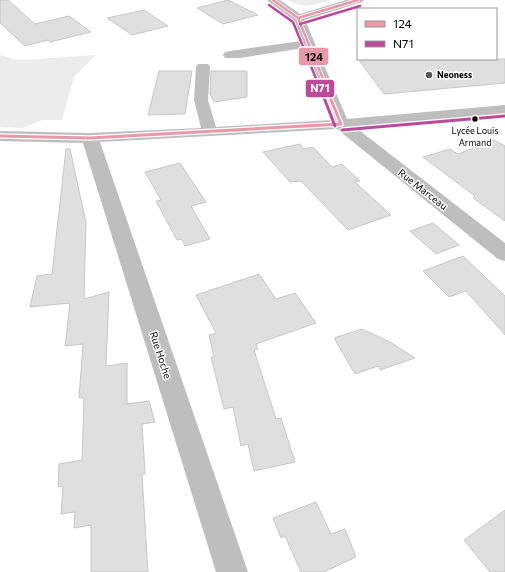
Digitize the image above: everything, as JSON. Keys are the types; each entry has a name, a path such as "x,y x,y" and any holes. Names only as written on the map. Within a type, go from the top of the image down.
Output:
{"street":[{"path":"274,0 298,18 341,124"},
{"path":"298,18 358,0"},
{"path":"230,55 246,54 289,45 308,44"},
{"path":"203,67 201,100 210,132"},
{"path":"0,136 90,138 210,132 341,124 505,110"},
{"name":"Rue Marceau","path":"341,124 505,254"},
{"name":"Rue Hoche","path":"90,138 232,572"}],"shaded area":[{"path":"288,0 331,0 309,5 299,5"},
{"path":"0,55 23,60 96,55 74,77 62,120 42,120 23,128 0,127"}],"building":[{"path":"0,0 8,0 35,24 69,16 91,32 50,42 48,40 25,46 0,23"},
{"path":"228,0 258,15 223,24 197,8"},
{"path":"144,10 168,26 132,35 107,18"},
{"name":"Neoness","path":"505,59 505,83 384,94 359,60"},
{"path":"159,71 192,71 185,114 148,115"},
{"path":"211,71 247,71 247,97 214,102 210,94"},
{"path":"494,140 505,146 505,221 473,198 475,196 423,157 450,149 458,154"},
{"path":"300,144 304,149 313,147 332,167 342,164 360,181 355,182 391,215 348,230 301,181 290,182 263,152"},
{"path":"66,149 70,149 86,223 84,299 109,292 106,366 127,363 127,404 149,401 155,422 142,424 145,474 142,474 148,572 91,572 91,525 74,528 75,512 61,514 63,486 58,487 59,464 82,460 84,398 79,398 83,344 65,346 70,303 30,307 37,276 52,274"},
{"path":"180,163 206,202 191,206 210,239 185,246 182,239 177,240 156,201 161,200 145,172"},
{"path":"433,223 459,245 436,254 410,231"},
{"path":"463,256 505,296 505,335 466,291 449,297 423,271"},
{"path":"259,274 276,299 295,293 316,323 256,344 258,349 254,350 276,419 281,418 295,462 254,471 248,444 241,446 233,407 224,409 211,357 214,357 209,335 216,333 196,295"},
{"path":"362,329 390,342 415,358 380,370 378,366 355,374 334,338"},
{"path":"316,502 331,534 345,529 356,557 324,572 301,572 285,536 281,538 273,518"},
{"path":"505,510 505,572 490,572 464,540"}],"transit line":[{"name":"124","path":"273,0 298,18 341,124"},
{"name":"124","path":"298,18 358,0"},
{"name":"N71","path":"269,5 293,22 335,126"},
{"name":"N71","path":"300,24 360,6"},
{"name":"N71","path":"342,130 505,116"},
{"name":"124","path":"0,136 90,138 341,124"}],"place":[{"name":"Neoness","path":"429,75"},
{"name":"Lycée Louis Armand","path":"475,119"}]}
